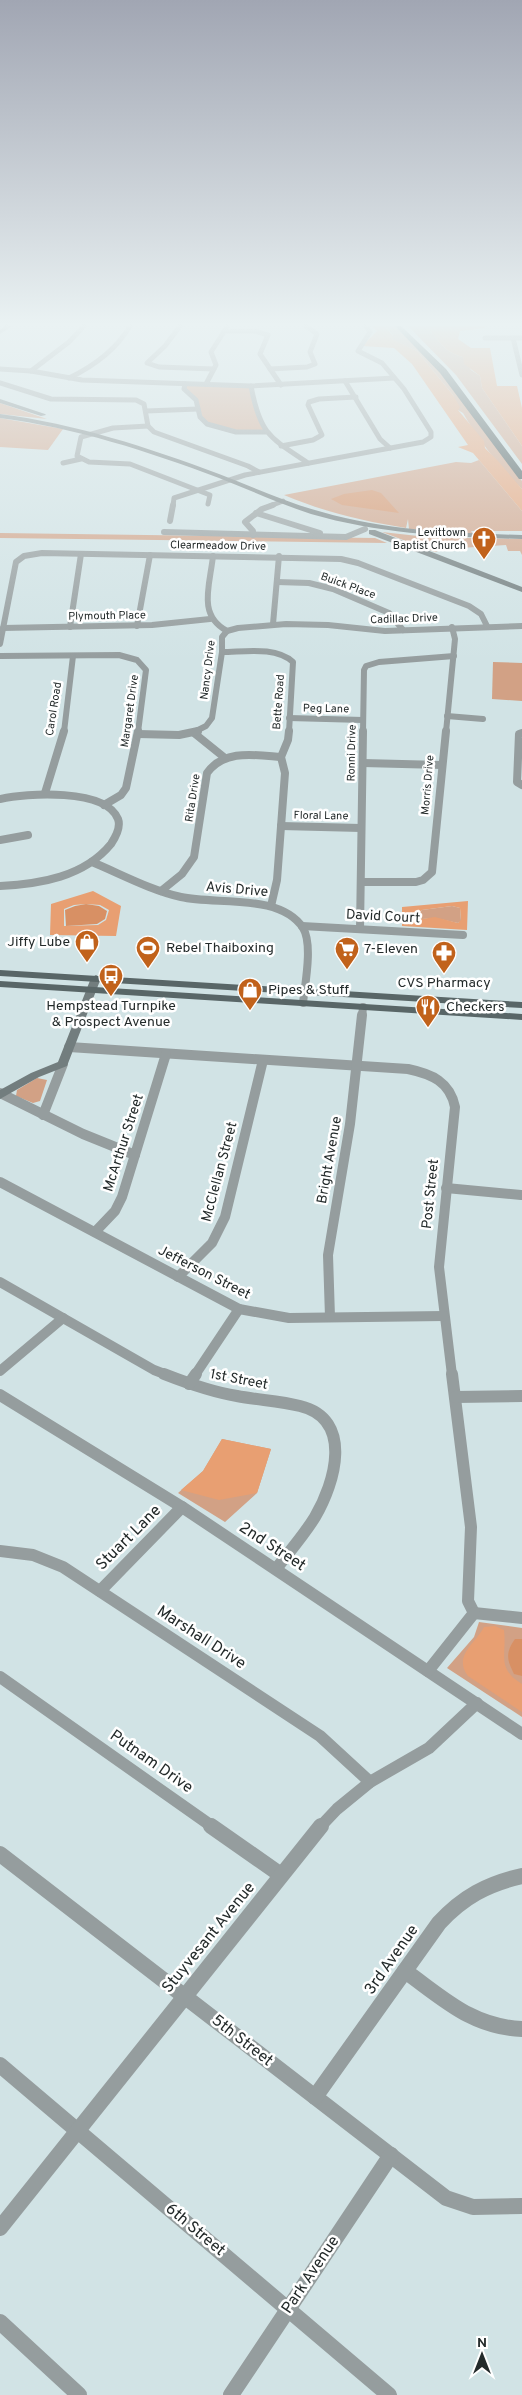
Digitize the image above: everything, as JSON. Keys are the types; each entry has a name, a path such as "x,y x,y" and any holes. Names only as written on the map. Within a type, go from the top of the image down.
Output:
{"highway":[{"path":"493,438 522,477"},
{"path":"500,438 522,468"}],"main road":[{"path":"108,438 319,514 356,524 428,534 522,536"},
{"path":"356,524 521,589"},
{"path":"0,972 96,978 303,997 363,1007 522,1017"},
{"path":"0,1094 35,1075 63,1064 96,978"},
{"path":"0,984 92,990 522,1005"}],"street":[{"path":"81,438 77,456 81,459"},
{"path":"170,438 248,466 259,472"},
{"path":"270,438 308,463"},
{"path":"281,446 317,438"},
{"path":"379,438 390,448"},
{"path":"170,521 174,498 196,490 259,472 423,442 429,438"},
{"path":"63,463 81,459 96,463 130,464 210,495 208,504"},
{"path":"253,535 253,531 245,522 262,509 283,501"},
{"path":"256,513 332,537"},
{"path":"164,532 346,537 365,529"},
{"name":"Clearmeadow Drive","path":"0,644 17,560 36,553 332,558 358,563 469,606 481,614 487,626"},
{"path":"70,626 81,554"},
{"path":"137,626 150,555"},
{"path":"210,619 207,610 213,556"},
{"path":"273,624 279,556"},
{"name":"Buick Place","path":"277,582 309,583 333,589 390,613 403,630"},
{"name":"Plymouth Place","path":"3,628 137,626 210,619"},
{"name":"Nancy Drive","path":"194,733 209,724 212,718 222,652 222,637 227,631 210,619"},
{"name":"Cadillac Drive","path":"227,631 273,624 328,625 371,631 522,626"},
{"name":"Morris Drive","path":"360,882 411,883 423,880 430,874 454,656 455,639 452,627"},
{"name":"Bette Road","path":"222,652 275,653 292,659 288,740 281,757 285,773 277,880 271,906"},
{"name":"Margaret Drive","path":"0,656 124,656 144,664 146,670 138,734 126,788 121,795 104,805"},
{"name":"Carol Road","path":"45,793 64,732 73,656"},
{"name":"Ronni Drive","path":"360,929 364,670 366,666 379,662 454,656"},
{"path":"447,716 482,719"},
{"name":"Peg Lane","path":"289,718 363,720"},
{"path":"138,734 194,733 225,758 281,757"},
{"path":"522,733 519,734 517,782 522,786"},
{"name":"Rita Drive","path":"161,891 182,874 194,857 207,773 211,766 225,758"},
{"path":"363,763 441,765"},
{"path":"0,799 45,793 84,799 104,805 118,819 117,833 110,846 92,862 54,878 0,886"},
{"name":"Floral Lane","path":"281,826 361,828"},
{"path":"0,840 28,835"},
{"name":"Avis Drive","path":"92,862 161,891 206,901 271,906 288,913 302,926"},
{"path":"302,926 307,941 303,997"},
{"name":"David Court","path":"302,926 462,935"},
{"name":"Bright Avenue","path":"330,1317 328,1256 350,1124 363,1007"},
{"name":"Post Street","path":"69,1047 357,1066 420,1072 440,1080 451,1090 455,1107 439,1267 471,1527 468,1601 474,1613"},
{"name":"McArthur Street","path":"95,1232 115,1212 122,1197 166,1054"},
{"name":"McClellan Street","path":"178,1277 212,1242 225,1217 263,1060"},
{"path":"43,1115 63,1064"},
{"path":"0,1094 98,1141 135,1155"},
{"name":"Jefferson Street","path":"0,1182 238,1310 289,1318 444,1316"},
{"path":"446,1188 521,1195"},
{"name":"1st Street","path":"0,1282 154,1370 189,1384 235,1396 302,1406 321,1416 333,1432 336,1440 336,1455 322,1500 304,1533 276,1569"},
{"path":"189,1384 238,1310"},
{"path":"0,1371 63,1318"},
{"name":"2nd Street","path":"0,1395 276,1569 522,1734"},
{"path":"455,1397 522,1396"},
{"name":"Stuart Lane","path":"100,1591 182,1508"},
{"name":"Marshall Drive","path":"0,1551 16,1551 41,1556 100,1591 320,1736 370,1782"},
{"path":"428,1671 453,1642 474,1613 522,1618"},
{"name":"Putnam Drive","path":"0,1678 281,1875"},
{"name":"Stuyvesant Avenue","path":"0,2228 317,1830 337,1809 370,1782 429,1748 477,1703"},
{"name":"5th Street","path":"0,1854 456,2205 470,2209 522,2206"},
{"name":"3rd Avenue","path":"315,2097 439,1923 456,1904 471,1892 494,1882 522,1876"},
{"path":"405,1971 468,2016 500,2028 522,2029"},
{"name":"6th Street","path":"0,2065 389,2395"},
{"name":"Park Avenue","path":"231,2395 391,2155"},
{"path":"0,2322 79,2395"}],"shaded area":[{"path":"0,438 57,438 48,450 0,447"},
{"path":"463,438 481,438 484,441 485,448 522,489 522,511 473,453 458,447 468,445"},
{"path":"479,438 489,438 522,481 522,489 505,471"},
{"path":"503,438 516,438 522,446 522,464"},
{"path":"516,438 522,438 522,446"},
{"path":"479,460 522,511 522,531 471,531 473,534 409,529 408,519 406,528 374,522 329,511 284,495 456,462 471,463"},
{"path":"372,490 381,493 399,513 342,505 331,499 344,494"},
{"path":"382,532 427,537 522,539 522,555 520,551 508,551 506,545 461,548 455,545 435,552"},
{"path":"0,533 375,538 387,543 0,538"},
{"path":"493,662 522,663 522,701 492,699"},
{"path":"93,891 121,906 116,936 50,935 51,904","holes":["74,905 100,905 109,910 106,920 98,925 64,926 64,909"]},
{"path":"468,901 467,930 402,926 402,907","holes":["452,906 460,908 461,920 458,923 435,917 422,919 415,915 422,910"]},
{"path":"86,904 99,906 107,911 105,919 97,924 66,926 65,910"},
{"path":"452,906 460,908 461,921 458,923 435,918 422,919 415,915 422,910"},
{"path":"37,1078 47,1080 40,1101 33,1103 16,1096 17,1090"},
{"path":"222,1439 271,1449 257,1493 225,1522 178,1493 203,1471"},
{"path":"222,1439 271,1449 257,1493 219,1500 181,1490 203,1471"},
{"path":"479,1622 522,1628 522,1717 447,1668 474,1637"},
{"path":"495,1626 504,1630 504,1661 506,1667 514,1678 522,1684 522,1712 468,1676 464,1669 463,1662 467,1650 484,1627"},
{"path":"515,1639 522,1639 522,1676 514,1674 508,1656"}],"place":[{"name":"Levittown Baptist Church","path":"484,560"},
{"name":"Jiffy Lube","path":"87,963"},
{"name":"Rebel Thaiboxing","path":"148,969"},
{"name":"7-Eleven","path":"347,970"},
{"name":"CVS Pharmacy","path":"444,974"},
{"name":"Hempstead Turnpike & Prospect Avenue","path":"111,997"},
{"name":"Pipes & Stuff","path":"250,1011"},
{"name":"Checkers","path":"428,1028"}]}
